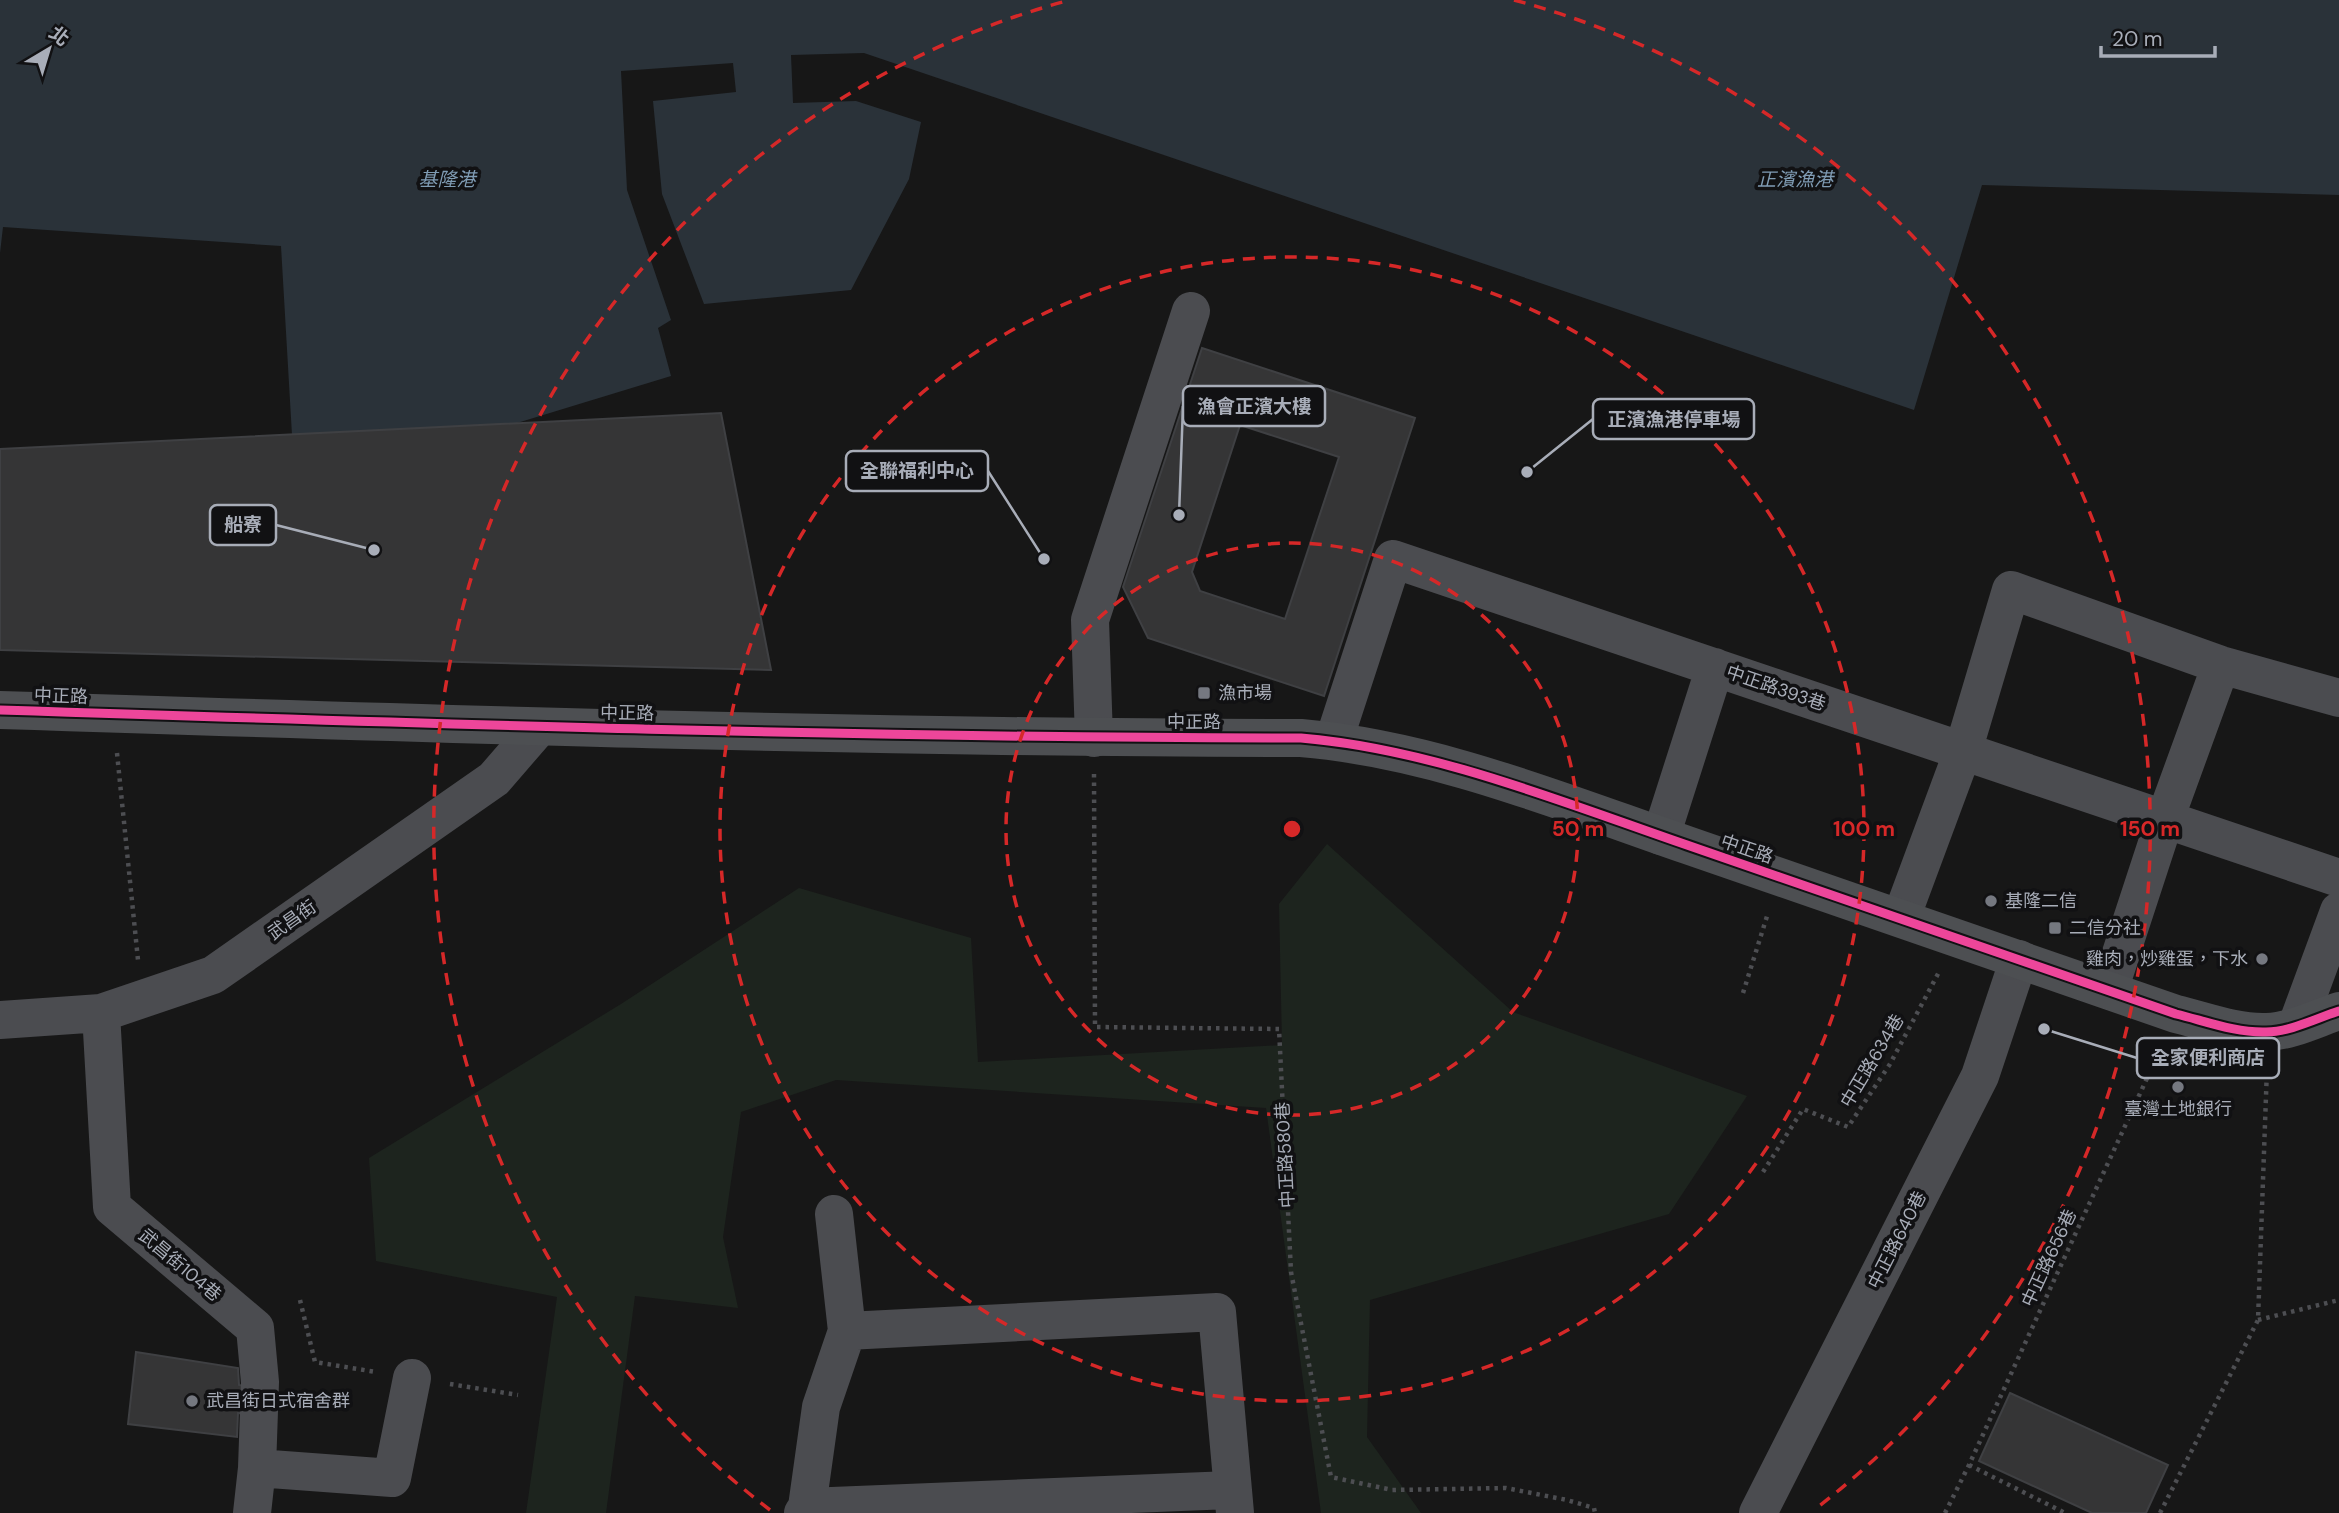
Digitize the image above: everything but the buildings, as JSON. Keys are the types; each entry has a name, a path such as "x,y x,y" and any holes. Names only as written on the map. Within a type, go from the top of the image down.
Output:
{"main road":[{"name":"中正路","path":"0,710 539,727 1094,738 1301,737 1334,740 1462,770 1529,790 2176,1014 2237,1029 2283,1029 2339,1011"}],"lane":[{"path":"1094,738 1090,620 1191,311"},
{"name":"中正路393巷","path":"1334,740 1393,559 2339,878"},
{"path":"1901,919 1963,751 2011,590 2221,665 2339,698"},
{"path":"2109,990 2165,819 2221,665"},
{"path":"1661,836 1715,667"},
{"name":"武昌街","path":"0,1020 101,1013 212,975 494,779 539,727"},
{"path":"2283,1029 2339,911"},
{"name":"中正路640巷","path":"1758,1513 1980,1076 2019,959"},
{"name":"武昌街104巷","path":"101,1013 111,1207 254,1328 260,1382 257,1468 252,1513"},
{"path":"834,1214 847,1331 821,1407 805,1511 1233,1502 1217,1312 847,1331"},
{"path":"257,1468 392,1478 412,1378"}],"path":[{"path":"113,714 142,999"},
{"path":"1744,993 1780,877"},
{"path":"2160,1513 2258,1320 2283,1029"},
{"path":"2258,1320 2339,1300"},
{"path":"1969,1465 2064,1513"}],"shaded area":[{"path":"1327,844 1513,1012 1747,1096 1669,1214 1370,1300 1367,1437 1421,1513 1321,1513 1266,1108 836,1080 741,1112 723,1237 738,1308 635,1296 606,1513 526,1513 557,1297 376,1261 369,1158 621,1004 799,888 971,938 978,1062 1282,1045 1279,904"}],"water":[{"name":"正濱漁港","path":"0,0 2339,0 2339,195 1982,185 1914,410 864,53 791,55 793,103 856,101 921,122 909,179 851,290 704,304 662,194 653,101 736,92 733,63 621,71 627,190 671,320 658,328 671,376 428,450 292,435 281,246 3,227 0,253"}],"cycle path":[{"path":"0,710 813,733 1301,738 1350,744 1399,753 1497,779 2176,1014 2209,1023 2243,1031 2275,1031 2339,1011"}],"place":[{"name":"正濱漁港停車場","path":"1527,472"},
{"name":"漁會正濱大樓","path":"1179,515"},
{"name":"船寮","path":"374,550"},
{"name":"全聯福利中心","path":"1044,559"},
{"name":"漁市場","path":"1204,693"},
{"name":"基隆二信","path":"1991,901"},
{"name":"二信分社","path":"2055,928"},
{"name":"雞肉，炒雞蛋，下水","path":"2262,959"},
{"name":"全家便利商店","path":"2044,1029"},
{"name":"臺灣土地銀行","path":"2178,1087"},
{"name":"武昌街日式宿舍群","path":"192,1401"}],"water label":[{"name":"基隆港","path":"447,179"}]}
